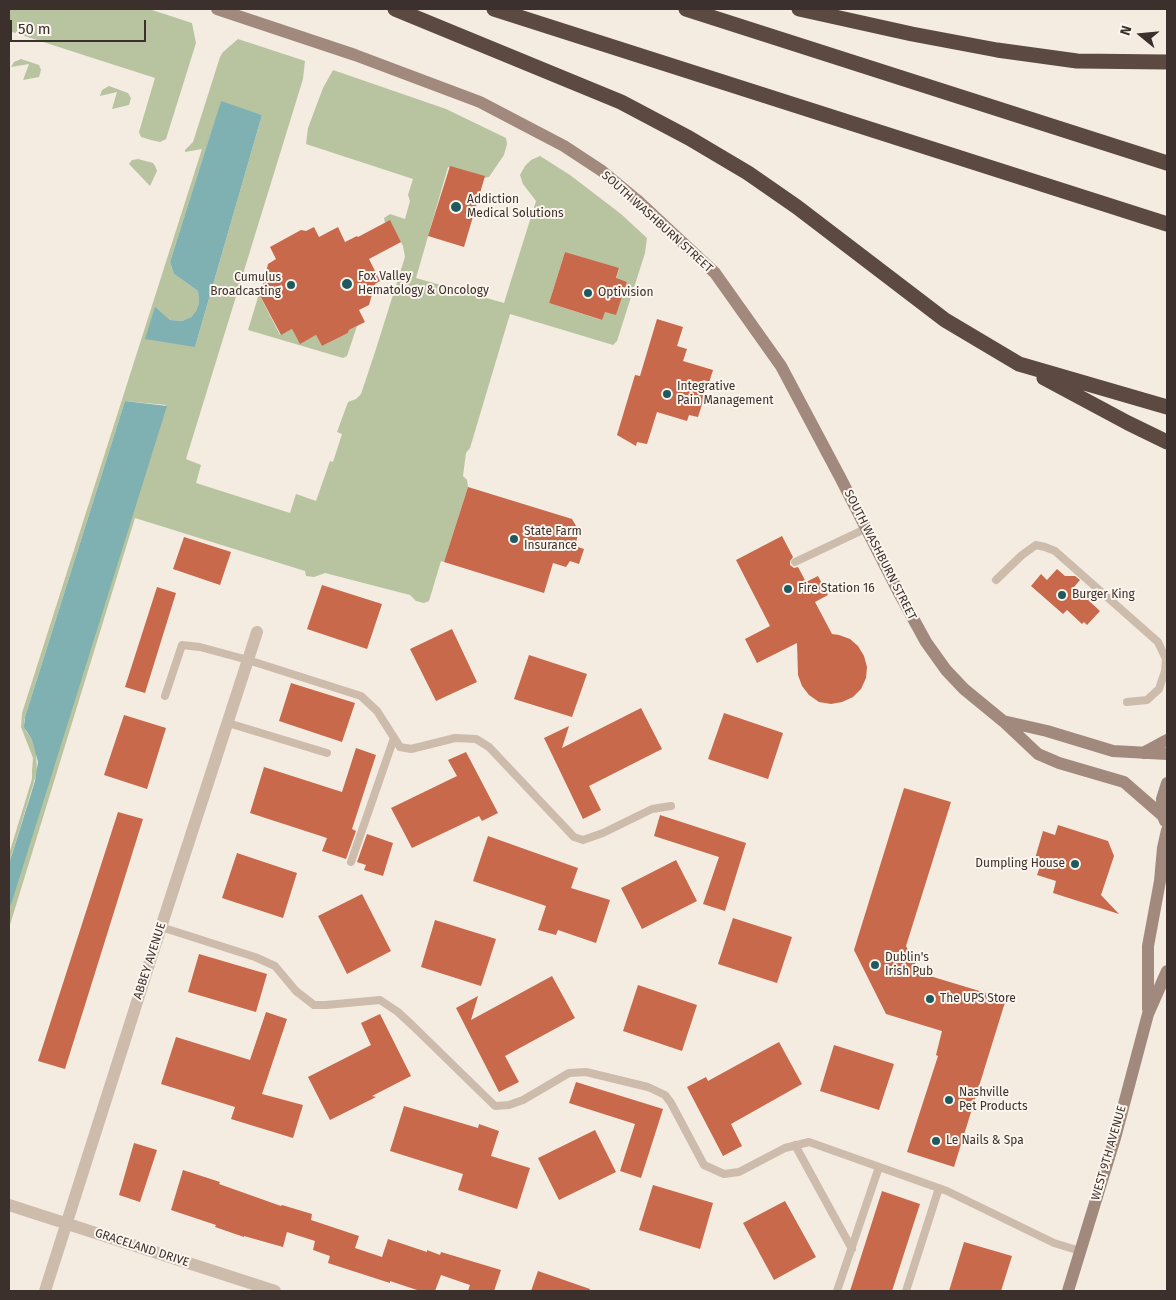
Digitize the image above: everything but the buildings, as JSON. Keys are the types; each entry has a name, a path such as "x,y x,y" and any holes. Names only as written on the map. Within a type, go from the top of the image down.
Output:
{"highway":[{"path":"395,9 621,102 689,138 748,173 797,207 945,320 1019,364 1128,424 1167,442"},
{"path":"494,9 1167,224"},
{"path":"686,9 1167,163"},
{"path":"799,9 912,34 997,50 1077,61 1167,62"},
{"path":"1019,364 1167,406"}],"street":[{"name":"SOUTH WASHBURN STREET","path":"217,9 355,55 480,102 564,146 602,172 644,207 715,273 781,366 926,642 939,661 964,689 1003,721 1038,754 1059,763 1124,782 1166,824"},
{"name":"ABBEY AVENUE","path":"45,1291 257,632"},
{"name":"SOUTH WASHBURN STREET","path":"1003,721 1047,731 1113,750 1141,754 1167,754"},
{"path":"1141,754 1167,740"},
{"name":"WEST 9TH AVENUE","path":"1148,1014 1148,946 1160,881 1166,824 1162,799 1167,783"},
{"name":"WEST 9TH AVENUE","path":"1068,1291 1115,1138 1148,1014 1166,977"},
{"name":"GRACELAND DRIVE","path":"9,1205 275,1291"}],"lane":[{"path":"795,562 865,528"},
{"path":"996,580 1022,555 1036,545 1045,547 1055,551 1158,642 1166,660 1165,672 1159,689 1147,700 1127,702"},
{"path":"165,696 182,645 200,647 248,660 361,696 377,711 400,746 412,749 454,738 476,739 489,747 574,837 583,840 652,809 670,806"},
{"path":"228,723 327,752"},
{"path":"351,862 394,738"},
{"path":"161,927 255,957 275,966 296,991 314,1005 326,1006 380,1000 398,1012 495,1106 523,1100 569,1073 586,1072 648,1087 665,1095 671,1103 704,1165 724,1174 739,1172 785,1148 808,1142 940,1188 1054,1244 1080,1251"},
{"path":"795,1145 852,1249"},
{"path":"837,1291 879,1167"},
{"path":"906,1291 940,1188"}],"green space":[{"path":"9,9 149,9 192,23 196,43 166,139 160,142 151,140 141,137 139,132 155,78 9,31"},
{"path":"238,39 305,61 303,79 186,459 201,465 196,483 290,513 296,494 316,501 330,461 333,462 342,434 337,432 348,402 356,399 361,394 375,352 405,257 403,246 390,221 385,223 384,218 390,214 405,219 410,201 408,195 413,179 306,144 308,128 323,88 333,70 446,109 506,138 507,144 504,155 489,177 484,178 448,167 416,278 504,303 536,201 523,184 520,175 531,160 540,156 570,175 621,214 647,238 645,253 617,341 613,345 510,314 470,448 466,453 463,476 467,480 468,487 444,562 441,561 429,601 424,603 416,601 410,595 325,573 314,577 306,576 305,571 135,518 9,928 9,904 11,904 166,405 125,401 25,717 26,731 32,740 36,752 37,772 9,864 9,854 32,779 33,758 21,727 22,713 202,149 185,152 193,142 223,52","holes":["221,102 262,115 195,347 155,308 170,320 182,321 191,317 199,303 198,291 174,274 170,262","565,252 619,269 616,279 627,282 616,314 605,311 601,320 549,303"]},
{"path":"21,59 39,65 41,70 39,77 23,80 29,64 11,67 14,62"},
{"path":"109,86 128,93 131,98 129,105 112,109 117,92 100,96 102,90"},
{"path":"138,159 153,163 155,166 157,171 150,186 129,164 132,160"},
{"path":"259,294 280,335 292,329 300,343 316,335 322,346 348,333 349,330 357,326 347,356 343,358 248,330"}],"water":[{"path":"221,101 262,115 195,347 145,339 155,307 170,320 182,321 191,317 199,303 198,291 174,274 170,262"},
{"path":"125,401 167,406 11,905 9,904 9,864 35,781 38,762 32,740 24,727 25,717"}],"place":[{"name":"Addiction Medical Solutions","path":"456,207"},
{"name":"Fox Valley Hematology & Oncology","path":"347,284"},
{"name":"Cumulus Broadcasting","path":"291,285"},
{"name":"Optivision","path":"588,293"},
{"name":"Integrative Pain Management","path":"667,394"},
{"name":"State Farm Insurance","path":"514,539"},
{"name":"Fire Station 16","path":"788,589"},
{"name":"Burger King","path":"1062,595"},
{"name":"Dumpling House","path":"1075,864"},
{"name":"Dublin's Irish Pub","path":"875,965"},
{"name":"The UPS Store","path":"930,999"},
{"name":"Nashville Pet Products","path":"949,1100"},
{"name":"Le Nails & Spa","path":"936,1141"}]}
